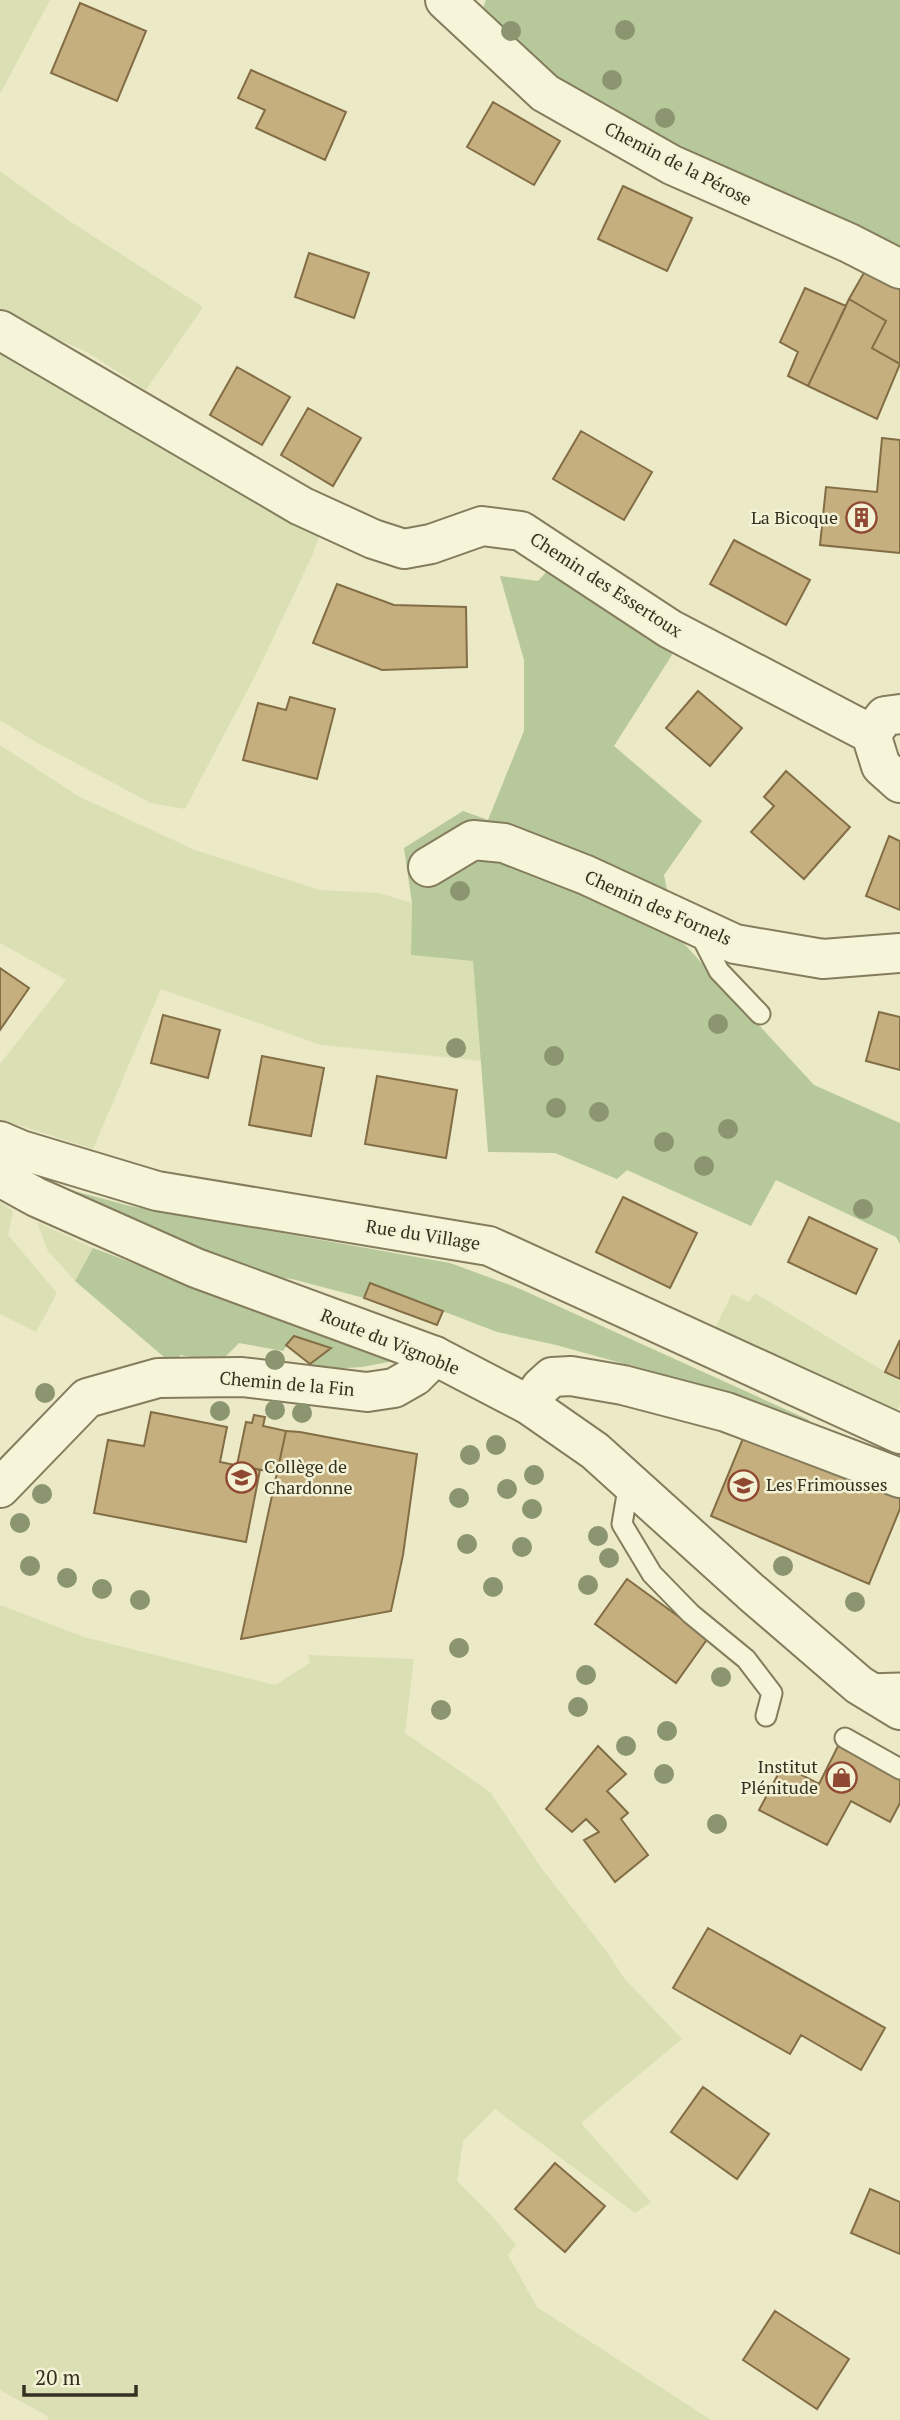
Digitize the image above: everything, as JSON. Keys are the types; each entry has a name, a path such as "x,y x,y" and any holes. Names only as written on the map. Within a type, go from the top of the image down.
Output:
{"street":[{"name":"Chemin de la Pérose","path":"444,0 545,93 672,165 849,243 900,269"},
{"name":"Chemin des Essertoux","path":"0,330 301,506 373,539 404,549 431,544 482,526 522,531 670,629 886,724"},
{"path":"886,724 881,766 900,783"},
{"name":"Chemin des Fornels","path":"428,867 473,840 504,843 586,875 735,944 822,959 900,953"},
{"name":"Rue du Village","path":"0,1141 21,1150 157,1191 489,1246 900,1434"},
{"name":"Route du Vignoble","path":"0,1177 36,1197 197,1268 435,1356 529,1405 595,1451 859,1685 900,1710"},
{"name":"Chemin de la Fin","path":"0,1488 88,1398 158,1378 242,1377 366,1392 394,1388 415,1376 435,1356"},
{"path":"529,1405 541,1387 552,1377 571,1376 623,1385 726,1412 900,1478"}],"lane":[{"path":"695,925 719,971 760,1014"},
{"path":"629,1483 622,1524 652,1574 691,1614 746,1659 772,1693 766,1716"},
{"path":"859,1685 900,1683"},
{"path":"845,1738 900,1769"}],"green space":[{"path":"0,0 50,0 0,94"},
{"path":"486,0 900,0 900,291 843,254 619,149 482,11"},
{"path":"0,171 68,220 203,307 146,390 87,352 0,317"},
{"path":"0,350 319,536 256,674 185,809 151,803 0,720"},
{"path":"550,568 677,647 614,746 702,821 664,875 676,935 814,1085 900,1123 900,1244 896,1237 776,1180 751,1226 627,1170 617,1179 555,1153 488,1152 473,961 411,955 412,903 404,848 463,811 488,820 524,731 524,660 500,576 538,581"},
{"path":"0,745 78,796 195,850 320,890 379,893 412,903 411,955 473,961 483,1061 321,1045 161,989 93,1149 0,1119 0,1064 66,980 0,943"},
{"path":"63,1188 130,1206 450,1263 518,1288 809,1420 807,1423 690,1382 556,1345 497,1332 370,1283 364,1298 292,1279 262,1275 57,1195"},
{"path":"0,1202 13,1211 8,1235 57,1293 36,1332 0,1314"},
{"path":"37,1222 93,1248 75,1281 48,1251"},
{"path":"93,1248 394,1361 362,1367 315,1370 310,1364 330,1348 294,1336 283,1351 239,1343 219,1363 181,1355 171,1363 75,1281"},
{"path":"755,1293 900,1381 900,1405 895,1414 713,1332 732,1294 749,1302"},
{"path":"0,1605 84,1637 275,1685 310,1663 308,1655 414,1659 405,1733 490,1792 542,1869 624,1978 682,2039 581,2123 651,2202 635,2213 495,2109 463,2141 457,2181 516,2245 508,2255 537,2307 711,2420 49,2420 46,2415 0,2390"}],"building":[{"path":"80,3 146,31 117,101 51,73"},
{"path":"251,70 346,112 325,160 256,128 265,110 238,98"},
{"path":"493,102 560,141 534,185 467,147"},
{"path":"623,186 692,218 667,271 598,239"},
{"path":"309,253 369,273 354,318 295,297"},
{"path":"869,264 900,280 900,364 872,348 886,321 849,299"},
{"path":"805,288 846,306 808,386 788,376 798,352 780,342"},
{"path":"849,299 886,321 872,348 900,364 877,419 808,386"},
{"path":"237,367 290,397 262,445 210,415"},
{"path":"308,408 361,438 333,486 281,455"},
{"path":"581,431 652,472 624,520 553,479"},
{"name":"La Bicoque","path":"882,438 900,440 900,553 820,545 826,487 877,492"},
{"path":"734,540 810,580 786,625 710,584"},
{"path":"337,584 394,605 466,607 467,667 382,670 313,643"},
{"path":"698,691 742,728 710,766 666,728"},
{"path":"290,697 335,709 317,779 243,760 258,703 286,710"},
{"path":"786,771 850,827 804,879 751,832 774,806 764,797"},
{"path":"889,836 900,841 900,910 866,896"},
{"path":"0,968 29,988 0,1030"},
{"path":"879,1012 900,1017 900,1070 866,1061"},
{"path":"163,1015 220,1030 208,1078 151,1063"},
{"path":"262,1056 324,1068 311,1136 249,1125"},
{"path":"377,1076 457,1090 446,1158 365,1144"},
{"path":"623,1197 697,1233 670,1288 596,1252"},
{"path":"809,1217 877,1249 856,1294 788,1262"},
{"path":"370,1283 443,1311 437,1325 364,1298"},
{"path":"294,1336 331,1348 310,1364 286,1345"},
{"path":"900,1340 900,1379 885,1372"},
{"path":"151,1412 227,1427 220,1462 260,1470 246,1542 94,1513 108,1440 144,1446"},
{"path":"254,1415 265,1417 263,1426 286,1431 277,1473 237,1465 246,1422 252,1423"},
{"path":"286,1431 417,1454 403,1555 391,1611 241,1639"},
{"path":"744,1436 900,1498 900,1509 869,1584 711,1516"},
{"path":"627,1579 708,1638 676,1683 595,1624"},
{"path":"839,1744 900,1777 900,1803 890,1822 851,1801 827,1845 759,1810 783,1765 819,1784"},
{"path":"598,1746 626,1774 607,1791 628,1813 621,1819 648,1855 615,1882 584,1840 599,1832 586,1819 572,1832 546,1809"},
{"path":"708,1928 885,2028 861,2070 801,2035 790,2054 673,1988"},
{"path":"703,2087 769,2134 737,2179 671,2132"},
{"path":"555,2163 605,2206 565,2252 515,2209"},
{"path":"870,2189 900,2202 900,2254 851,2233"},
{"path":"775,2311 849,2359 817,2409 743,2360"}],"place":[{"name":"La Bicoque","path":"861,518"},
{"name":"Collège de Chardonne","path":"241,1477"},
{"name":"Les Frimousses","path":"743,1485"},
{"name":"Institut Plénitude","path":"841,1777"}]}
